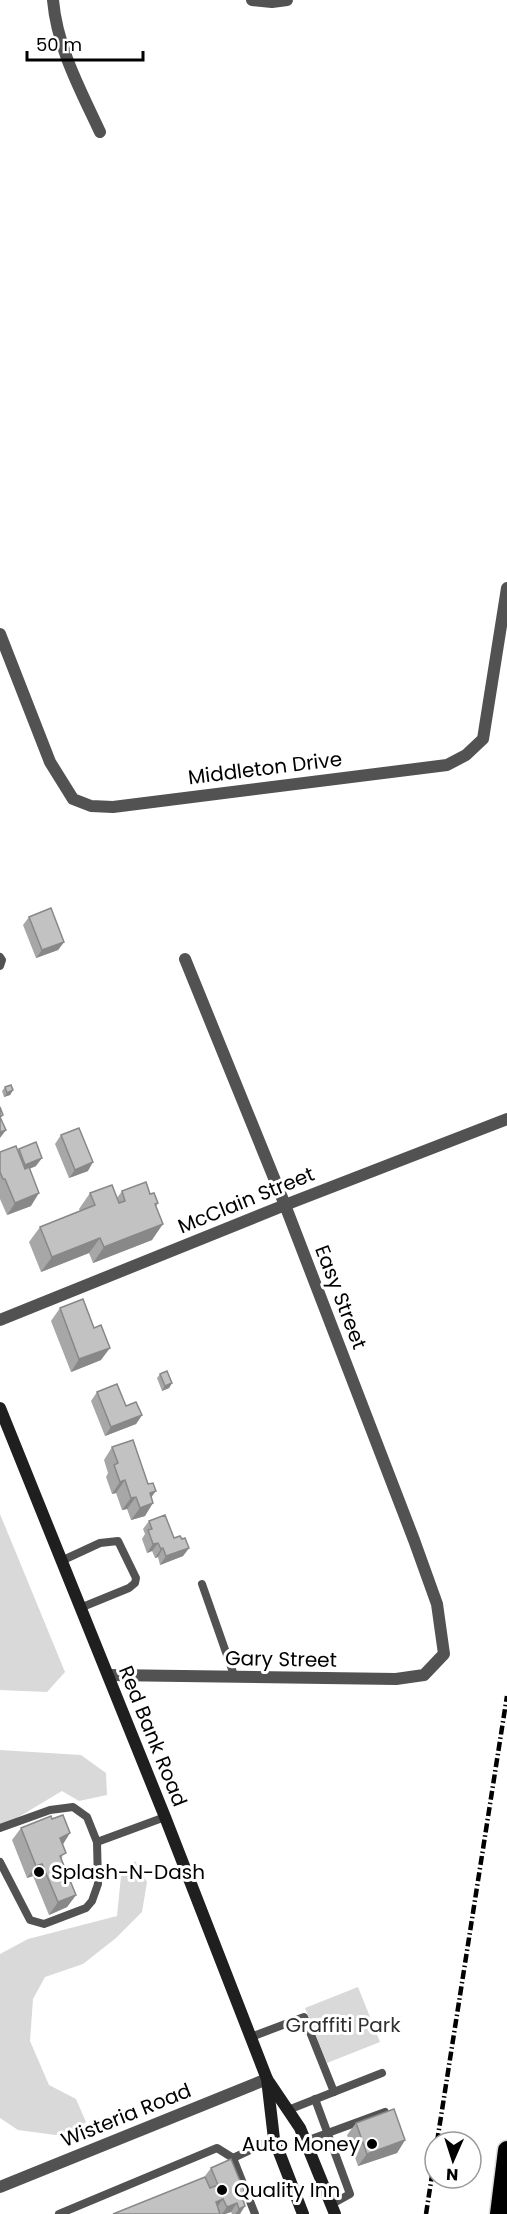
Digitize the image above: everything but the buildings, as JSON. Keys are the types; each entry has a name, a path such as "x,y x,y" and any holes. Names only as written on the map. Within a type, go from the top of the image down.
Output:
{"highway":[{"path":"499,2214 507,2150"}],"main road":[{"name":"Red Bank Road","path":"0,1408 165,1817 267,2079 300,2128 334,2209"},
{"name":"Red Bank Road","path":"267,2079 274,2139 303,2214"}],"street":[{"path":"52,0 55,24 69,66 100,132"},
{"path":"252,0 272,3 287,0"},
{"name":"Middleton Drive","path":"0,634 50,762 72,799 91,806 113,807 447,765 466,755 483,739 507,588"},
{"name":"Easy Street","path":"185,959 285,1205 434,1593 444,1654"},
{"name":"McClain Street","path":"0,1320 285,1205 507,1119"},
{"name":"Gary Street","path":"108,1675 396,1679 424,1675 444,1654"},
{"name":"Wisteria Road","path":"0,2187 267,2079"}],"lane":[{"path":"0,957 2,960 0,966"},
{"path":"61,1560 100,1543 118,1541 136,1578 135,1583 129,1588 80,1608"},
{"path":"202,1584 235,1678"},
{"path":"0,1828 50,1810 73,1807 87,1817 97,1842 99,1884 92,1901 86,1908 44,1924 30,1920 0,1862"},
{"path":"97,1842 165,1817"},
{"path":"251,2037 304,2017 334,2092"},
{"path":"288,2110 382,2073"},
{"path":"315,2099 350,2194 334,2209"},
{"path":"306,2141 385,2112"},
{"path":"233,2158 274,2139"},
{"path":"59,2214 217,2148 233,2158 255,2214"}],"green space":[{"path":"0,1514 65,1672 47,1692 0,1690"},
{"path":"0,1750 81,1755 106,1773 107,1795 79,1801 62,1791 5,1825 0,1825"},
{"path":"135,1861 147,1882 142,1912 116,1938 83,1964 45,1977 33,1999 30,2041 49,2085 76,2099 86,2122 63,2136 18,2130 0,2118 0,1954 28,1939 117,1916 121,1876"},
{"name":"Graffiti Park","path":"358,1987 380,2042 327,2063 305,2008"}],"railway":[{"path":"439,2130 507,1696"},
{"path":"426,2214 430,2190"}],"place":[{"name":"Splash-N-Dash","path":"39,1872"},
{"name":"Auto Money","path":"372,2144"},
{"name":"Quality Inn","path":"222,2190"}]}
